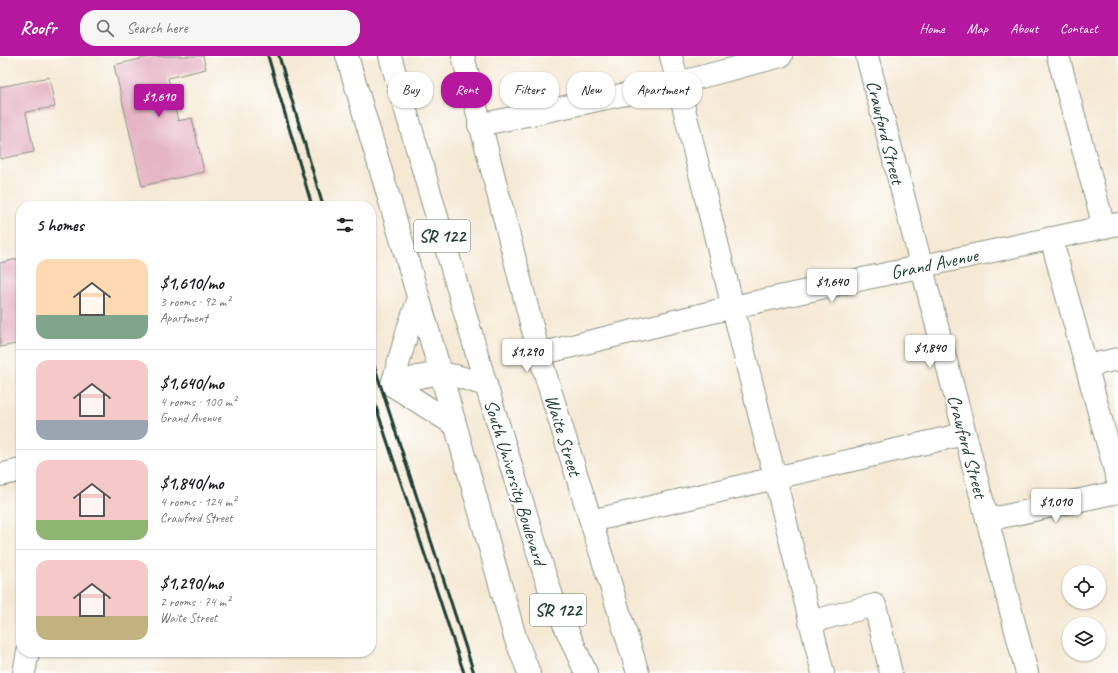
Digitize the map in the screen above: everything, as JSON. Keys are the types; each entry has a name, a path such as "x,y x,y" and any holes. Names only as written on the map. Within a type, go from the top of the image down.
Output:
{"street":[{"name":"SR 122","path":"348,56 516,637 529,673"},
{"name":"South University Boulevard","path":"390,56 486,385 553,599 586,673"},
{"name":"Waite Street","path":"463,56 479,125 540,354 638,673"},
{"path":"671,56 675,72"},
{"path":"702,77 781,56"},
{"name":"Crawford Street","path":"867,56 1027,673"},
{"path":"1058,56 1111,225"},
{"path":"479,125 623,95"},
{"path":"684,108 823,673"},
{"name":"Grand Avenue","path":"540,354 733,307 1111,225"},
{"path":"1051,238 1088,366 1118,482"},
{"path":"392,385 408,326 418,301"},
{"path":"1088,366 1118,359"},
{"path":"392,385 420,377 441,374 455,376 486,385"},
{"path":"392,385 455,425"},
{"path":"591,521 964,434"},
{"path":"0,475 16,471"},
{"path":"987,520 1118,492"},
{"path":"810,622 875,605 891,673"},
{"path":"24,673 27,657"}],"building":[{"path":"154,56 203,56 206,69 168,78 178,121 192,118 204,172 142,186 114,65"},
{"path":"49,77 55,107 26,112 34,152 0,159 0,87"},
{"path":"16,259 16,344 0,347 0,263"}],"railway":[{"path":"268,56 311,201"},
{"path":"279,56 322,201"},
{"path":"376,371 474,673"},
{"path":"376,407 464,673"}]}
